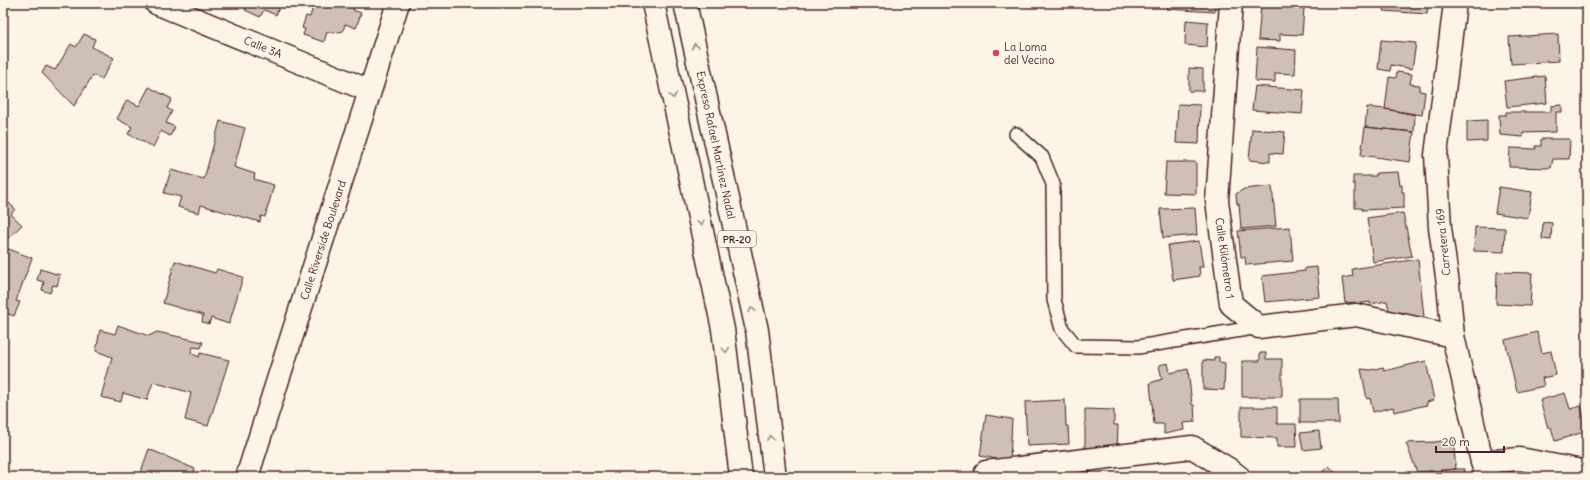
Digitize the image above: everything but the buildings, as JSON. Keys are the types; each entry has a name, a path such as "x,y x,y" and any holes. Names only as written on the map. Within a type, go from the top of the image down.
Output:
{"main road":[{"name":"Calle 3A","path":"156,3 370,91"},
{"name":"Calle Riverside Boulevard","path":"247,477 398,3"},
{"name":"PR-20","path":"653,3 724,329 741,477"},
{"name":"Expreso Rafael Martínez Nadal","path":"685,3 757,330 775,477"},
{"name":"Calle Kilómetro 1","path":"1231,3 1217,201 1231,304 1259,327"},
{"name":"Carretera 169","path":"1455,3 1436,155 1440,228 1448,284 1453,336 1485,469"},
{"path":"1259,327 1356,315 1453,336"},
{"path":"986,477 986,472 1192,447 1230,470 1238,477"},
{"path":"1485,469 1520,459 1587,472"}],"lane":[{"path":"1016,134 1042,157 1054,184 1054,300 1062,329 1076,346 1138,347 1259,327"}],"place":[{"name":"La Loma del Vecino","path":"996,53"}]}
